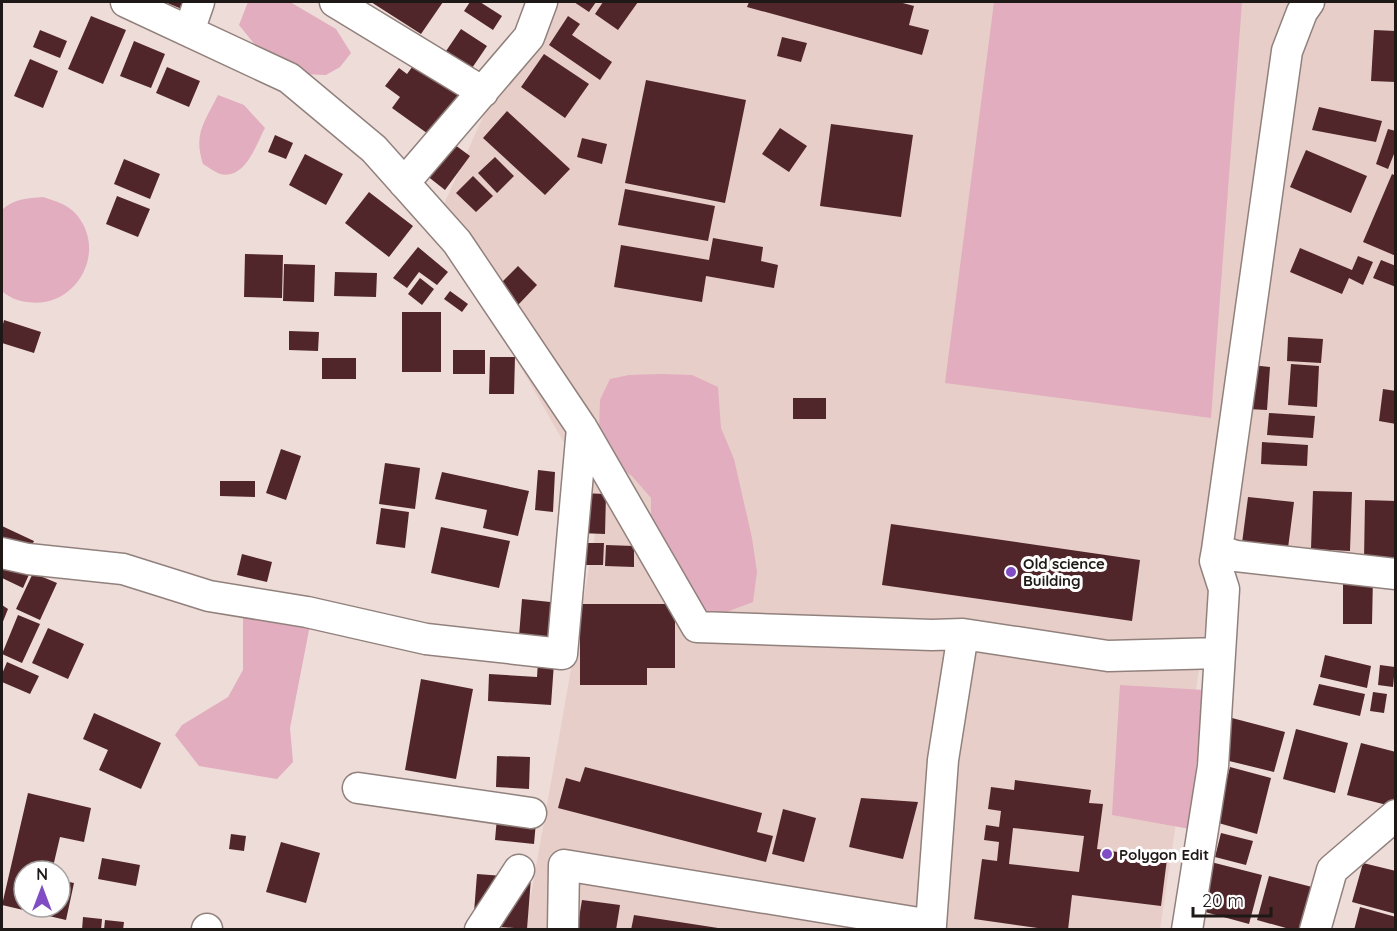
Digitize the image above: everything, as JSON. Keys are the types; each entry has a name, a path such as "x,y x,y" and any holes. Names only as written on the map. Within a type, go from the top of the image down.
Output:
{"street":[{"path":"126,2 160,9 189,31 289,78 374,149 457,242 582,428 697,627 932,635 963,634 1108,656 1220,653"},
{"path":"189,31 199,2"},
{"path":"335,2 483,92"},
{"path":"404,183 529,37 542,2"},
{"path":"1187,930 1213,766 1224,589 1215,561 1287,51 1302,12 1309,2"},
{"path":"2,553 28,559 123,569 209,596 307,612 426,639 562,654 582,428"},
{"path":"1217,550 1236,556 1395,574"},
{"path":"563,930 564,865 934,927 943,760 963,634"},
{"path":"358,788 531,813"},
{"path":"1315,930 1332,870 1395,815"},
{"path":"480,930 519,870"}],"shaded area":[{"path":"248,2 290,2 336,29 351,53 340,67 326,75 301,74 260,51 239,25"},
{"path":"534,2 1395,2 1395,573 1217,550 1160,929 525,929 600,506 437,220"},
{"path":"994,2 1242,2 1211,418 945,383"},
{"path":"218,95 244,105 265,128 249,159 237,172 229,174 220,174 203,164 200,153 202,128"},
{"path":"43,197 65,205 76,214 85,229 89,245 88,261 82,275 72,288 60,297 44,302 17,300 2,291 2,210 16,201"},
{"path":"629,375 692,375 718,387 721,428 734,459 752,538 757,572 753,602 721,614 698,614 651,525 651,498 632,476 608,459 599,430 600,400 610,379"},
{"path":"243,617 273,617 310,625 290,728 293,762 277,779 199,766 175,735 182,725 228,697 243,670"},
{"path":"1120,685 1204,690 1190,829 1112,815"}],"building":[{"path":"165,2 202,2 196,15"},
{"path":"371,2 443,2 421,34"},
{"path":"470,2 480,2 502,16 493,30 464,11"},
{"path":"574,2 596,2 589,12"},
{"path":"603,2 638,2 618,30 595,14"},
{"path":"749,2 899,2 914,6 909,25 929,30 922,55 747,7"},
{"path":"91,16 126,30 103,84 68,69"},
{"path":"568,16 580,24 572,35 612,62 600,80 549,45"},
{"path":"461,29 487,46 468,74 442,57"},
{"path":"40,30 67,41 60,58 33,47"},
{"path":"1374,30 1396,31 1396,82 1371,81"},
{"path":"782,37 807,43 801,62 777,56"},
{"path":"134,41 165,54 151,88 120,76"},
{"path":"544,54 589,84 565,118 521,87"},
{"path":"421,55 466,88 431,136 392,108 400,97 385,86 399,68 407,74"},
{"path":"30,59 58,71 43,108 14,96"},
{"path":"167,67 200,81 189,107 156,93"},
{"path":"646,80 746,100 725,203 625,183"},
{"path":"1319,107 1382,121 1376,142 1312,130"},
{"path":"507,111 570,169 545,195 483,138"},
{"path":"831,124 913,135 901,217 820,206"},
{"path":"780,128 807,146 789,172 762,154"},
{"path":"1388,129 1396,131 1396,149 1388,169 1376,164"},
{"path":"275,135 293,143 286,159 268,152"},
{"path":"582,138 607,144 602,164 577,157"},
{"path":"451,142 470,156 445,190 426,175"},
{"path":"1306,150 1367,176 1351,213 1290,187"},
{"path":"305,154 343,174 326,205 289,185"},
{"path":"495,157 514,176 497,193 478,173"},
{"path":"124,159 160,174 150,199 114,184"},
{"path":"1392,174 1396,176 1396,256 1363,242"},
{"path":"473,176 493,196 476,212 456,193"},
{"path":"625,189 715,206 708,241 618,225"},
{"path":"369,192 413,226 389,257 345,223"},
{"path":"117,196 150,209 138,237 106,224"},
{"path":"713,238 763,247 761,261 778,265 774,288 706,276 702,302 614,287 621,245 709,260"},
{"path":"418,247 448,272 437,285 419,272 407,288 393,278"},
{"path":"1300,248 1352,270 1358,256 1373,262 1363,285 1349,278 1342,294 1290,272"},
{"path":"245,254 283,255 282,298 244,297"},
{"path":"1381,260 1396,266 1396,287 1373,278"},
{"path":"284,264 315,265 314,302 283,301"},
{"path":"518,266 537,285 518,305 498,286"},
{"path":"335,272 377,273 376,297 334,296"},
{"path":"420,278 434,289 422,305 408,294"},
{"path":"450,291 468,304 462,312 444,299"},
{"path":"402,312 441,312 441,372 402,372"},
{"path":"4,320 41,332 34,353 2,343"},
{"path":"289,331 319,332 318,351 289,350"},
{"path":"1288,337 1323,339 1321,363 1287,361"},
{"path":"453,350 485,350 485,374 453,374"},
{"path":"490,357 515,357 514,394 489,394"},
{"path":"322,358 356,358 356,379 322,379"},
{"path":"1291,364 1319,366 1317,407 1288,405"},
{"path":"1251,365 1270,367 1267,410 1248,409"},
{"path":"1383,389 1396,391 1396,424 1379,421"},
{"path":"793,398 826,398 826,419 793,419"},
{"path":"1269,413 1315,416 1313,438 1267,435"},
{"path":"1262,442 1308,445 1307,466 1261,464"},
{"path":"281,449 301,456 286,500 266,493"},
{"path":"385,463 420,468 415,509 379,504"},
{"path":"538,470 555,472 553,512 535,510"},
{"path":"442,472 529,491 518,536 483,528 487,510 435,499"},
{"path":"220,481 255,481 255,497 220,496"},
{"path":"1313,491 1352,492 1350,551 1311,549"},
{"path":"580,493 606,494 605,534 579,533"},
{"path":"1248,497 1294,502 1288,548 1242,543"},
{"path":"1365,500 1396,501 1396,561 1364,560"},
{"path":"381,508 409,512 405,548 376,544"},
{"name":"Old science Building","path":"891,524 1140,560 1132,621 882,585"},
{"path":"2,526 34,541 26,558 2,546"},
{"path":"441,527 510,541 499,588 431,573"},
{"path":"576,543 604,543 603,565 576,565"},
{"path":"606,545 634,546 634,567 605,566"},
{"path":"242,554 272,562 267,582 237,575"},
{"path":"2,566 31,570 23,588 2,578"},
{"path":"33,573 57,583 40,620 16,609"},
{"path":"1343,577 1373,577 1372,624 1343,624"},
{"path":"522,599 560,603 557,640 519,636"},
{"path":"580,604 675,604 675,668 647,668 647,685 580,685"},
{"path":"2,605 8,609 2,624"},
{"path":"18,615 40,624 22,663 2,654"},
{"path":"48,628 84,644 68,679 32,663"},
{"path":"1325,655 1371,666 1367,688 1320,677"},
{"path":"7,662 39,676 30,694 2,682 2,674"},
{"path":"538,662 554,663 551,705 488,701 489,674 537,677"},
{"path":"1380,665 1395,667 1393,687 1378,685"},
{"path":"421,679 473,689 456,779 405,770"},
{"path":"1319,684 1365,694 1360,716 1313,705"},
{"path":"1373,692 1387,694 1384,713 1370,711"},
{"path":"94,713 161,743 141,789 99,770 108,750 83,739"},
{"path":"1232,718 1285,732 1274,772 1221,759"},
{"path":"1296,729 1348,743 1335,793 1283,779"},
{"path":"1361,743 1396,752 1395,807 1347,795"},
{"path":"497,756 530,757 529,789 496,787"},
{"path":"585,767 762,813 757,832 773,836 766,862 558,808 566,778 580,782"},
{"path":"1230,767 1271,778 1257,834 1215,822"},
{"name":"Polygon Edit","path":"1015,780 1091,790 1089,803 1103,804 1097,849 1167,859 1161,906 1072,895 1068,930 1052,930 974,919 982,859 997,861 999,842 984,840 986,825 999,827 1001,811 988,809 991,787 1014,790","holes":["1013,828 1084,836 1079,872 1009,864"]},
{"path":"28,793 91,808 84,842 60,837 55,859 13,859"},
{"path":"499,795 538,799 534,844 495,840"},
{"path":"861,798 918,802 903,859 849,847"},
{"path":"783,809 816,818 804,862 772,854"},
{"path":"1221,833 1253,841 1246,865 1215,857"},
{"path":"231,834 246,836 244,851 229,849"},
{"path":"281,842 320,853 306,903 266,892"},
{"path":"102,858 140,865 136,886 98,879"},
{"path":"1207,861 1262,875 1249,924 1194,909"},
{"path":"12,862 12,907 2,905"},
{"path":"1363,863 1396,871 1396,914 1352,902"},
{"path":"477,874 531,878 527,929 473,925"},
{"path":"1269,876 1320,889 1309,930 1293,930 1257,920"},
{"path":"582,900 620,905 616,930 577,930"},
{"path":"1360,907 1396,917 1396,930 1354,930"},
{"path":"634,915 718,928 718,930 631,930"},
{"path":"83,917 102,919 101,930 82,930"},
{"path":"105,920 124,922 123,930 104,930"}],"place":[{"name":"Old science Building","path":"1011,572"},
{"name":"Polygon Edit","path":"1107,854"}]}
